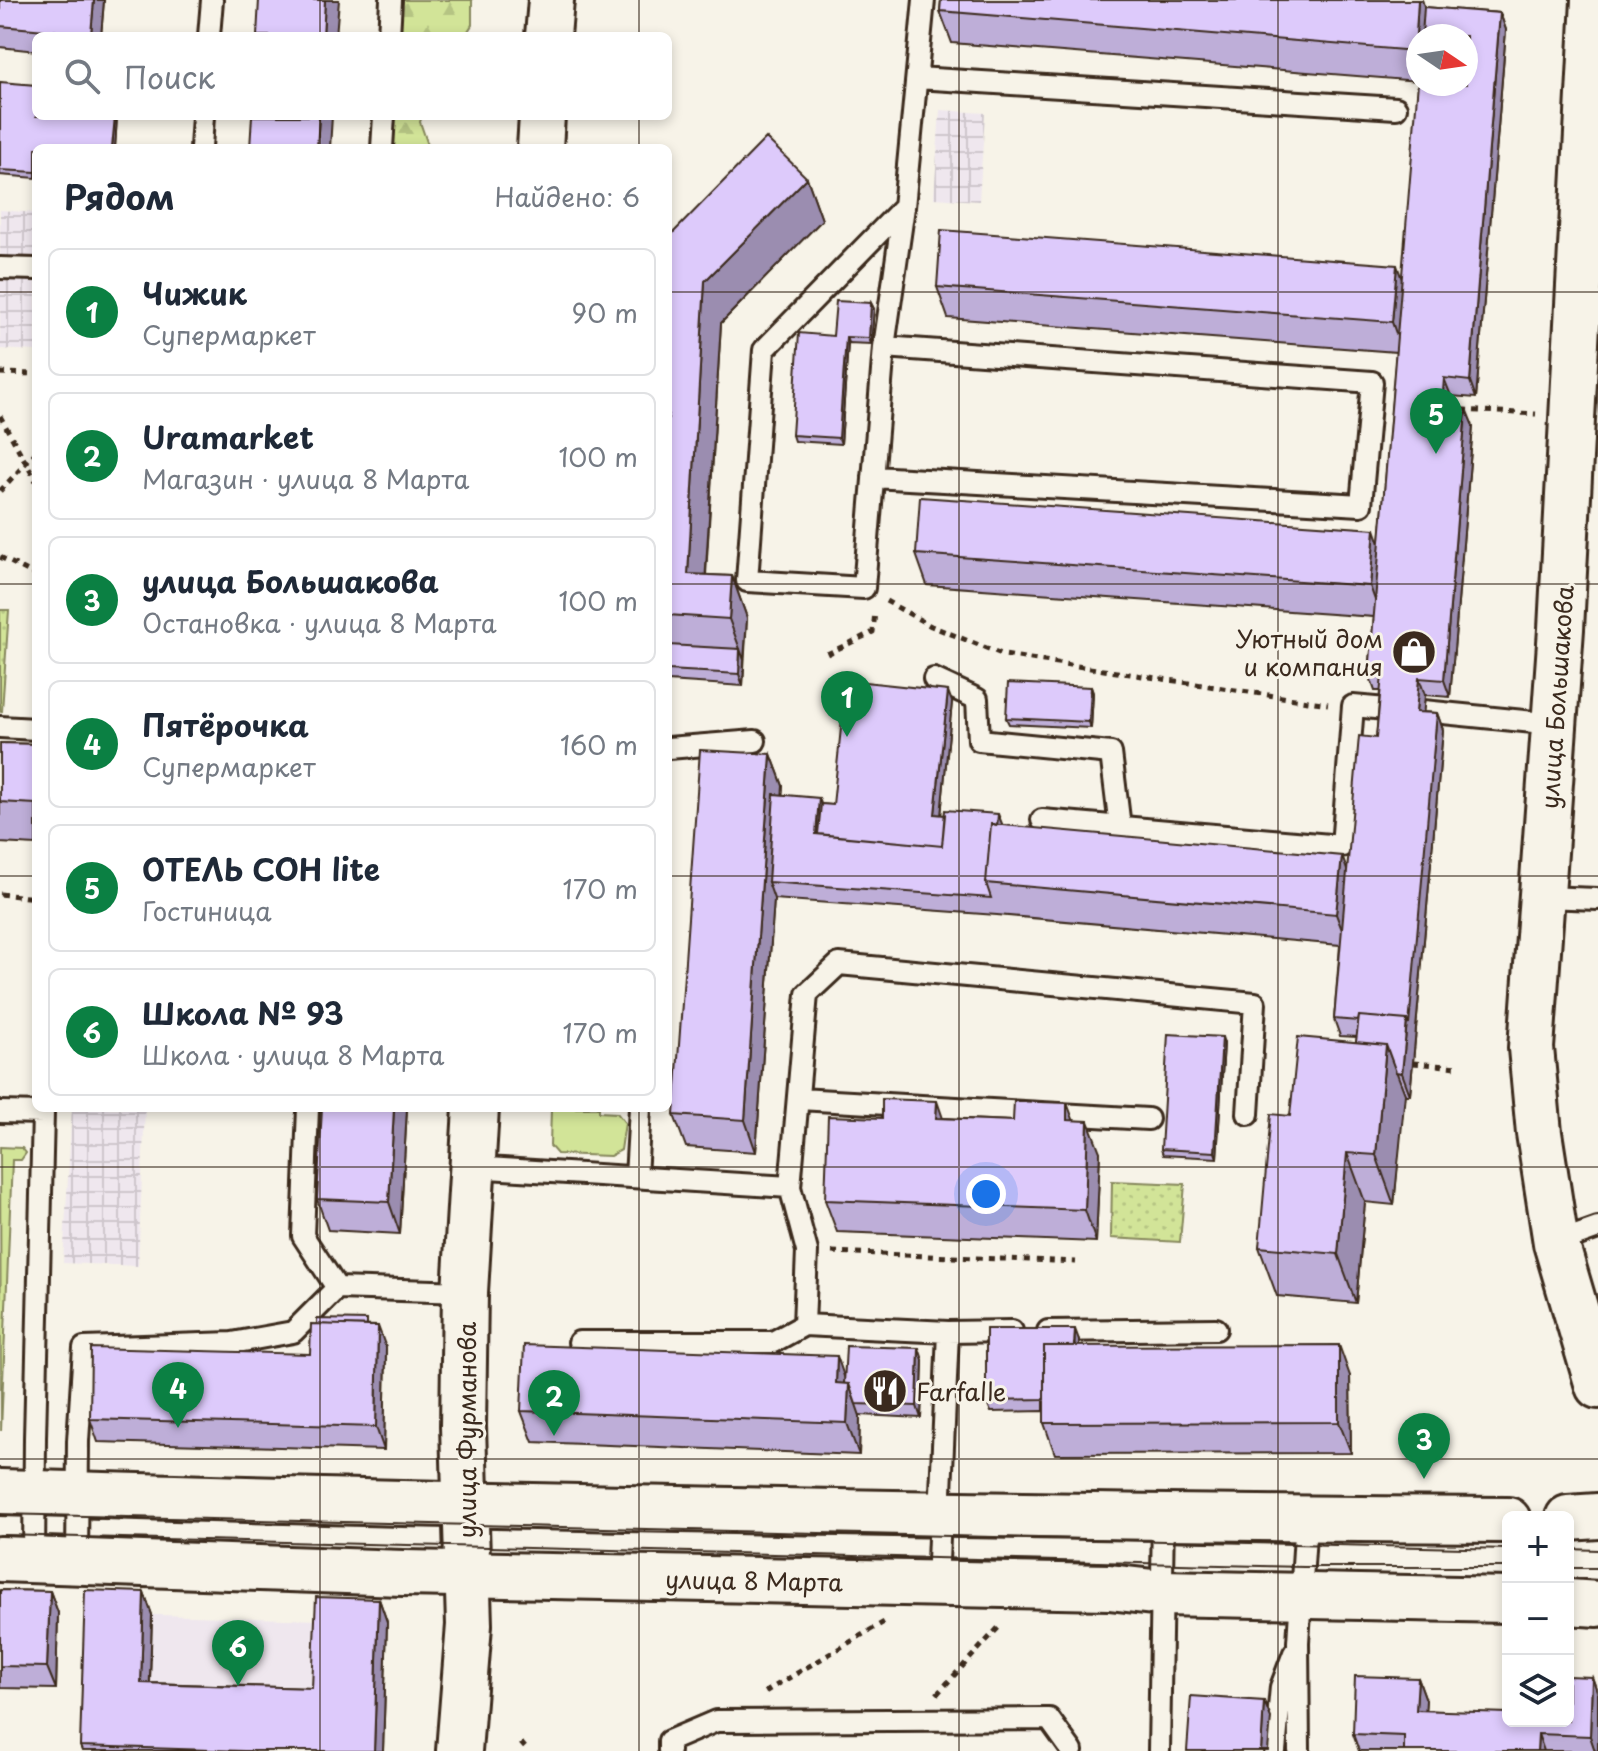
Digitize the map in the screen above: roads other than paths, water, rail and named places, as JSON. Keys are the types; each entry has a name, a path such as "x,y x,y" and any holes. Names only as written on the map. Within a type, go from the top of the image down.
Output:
{"main road":[{"path":"548,32 551,0"},
{"name":"улица Большакова","path":"1594,0 1554,724 1531,1048 1539,1133 1556,1243 1598,1386"},
{"path":"540,144 542,120"},
{"name":"улица Фурманова","path":"459,1751 469,1625 464,1504 465,1292 476,1112"},
{"path":"17,1493 940,1514 1502,1520"},
{"path":"1574,1518 1598,1516"},
{"name":"улица 8 Марта","path":"37,1560 1502,1600"},
{"path":"1574,1602 1598,1604"}],"lane":[{"path":"209,32 212,0"},
{"path":"389,32 391,0"},
{"path":"904,207 764,350 747,581 864,588 884,347 904,207 924,0"},
{"path":"917,78 1396,108"},
{"path":"201,144 203,120"},
{"path":"382,144 384,120"},
{"path":"0,268 32,269"},
{"path":"873,477 1361,505 1372,382 884,347"},
{"path":"934,679 977,699 979,740 1111,753 1120,827"},
{"path":"1042,820 1342,846 1353,706 1386,709"},
{"path":"1423,711 1554,724"},
{"path":"0,727 32,729"},
{"path":"672,748 755,741"},
{"path":"1543,897 1598,899"},
{"path":"804,1325 807,1251 790,1187 807,994 839,964 1255,1003 1248,1114"},
{"path":"799,1099 1148,1119"},
{"path":"0,1112 43,1113 17,1493 37,1560"},
{"path":"308,1112 303,1236 337,1288"},
{"path":"636,1177 640,1112"},
{"path":"472,1167 790,1187"},
{"path":"1556,1243 1598,1228"},
{"path":"37,1560 78,1494 84,1348 232,1343 293,1332 337,1288 465,1292"},
{"path":"579,1342 773,1342 804,1325 948,1332 1216,1329"},
{"path":"937,1584 948,1332"},
{"path":"1159,1751 1163,1518"},
{"path":"1299,1751 1298,1642 1306,1519"},
{"path":"1275,1751 1281,1687 1298,1642"},
{"path":"669,1751 669,1741 716,1721 914,1719 1049,1719 1072,1751"}],"tram line":[{"path":"0,1514 1502,1549"},
{"path":"0,1535 1304,1567 1502,1567"},
{"path":"1574,1549 1598,1550"},
{"path":"1574,1568 1598,1568"}],"place":[{"name":"ОТЕЛЬ СОН lite","path":"1436,454"},
{"name":"Уютный дом и компания","path":"1414,652"},
{"name":"Чижик","path":"847,737"},
{"name":"Farfalle","path":"885,1391"},
{"name":"Пятёрочка","path":"178,1428"},
{"name":"Uramarket","path":"554,1436"},
{"name":"улица Большакова","path":"1424,1479"},
{"name":"Школа № 93","path":"238,1686"}]}
